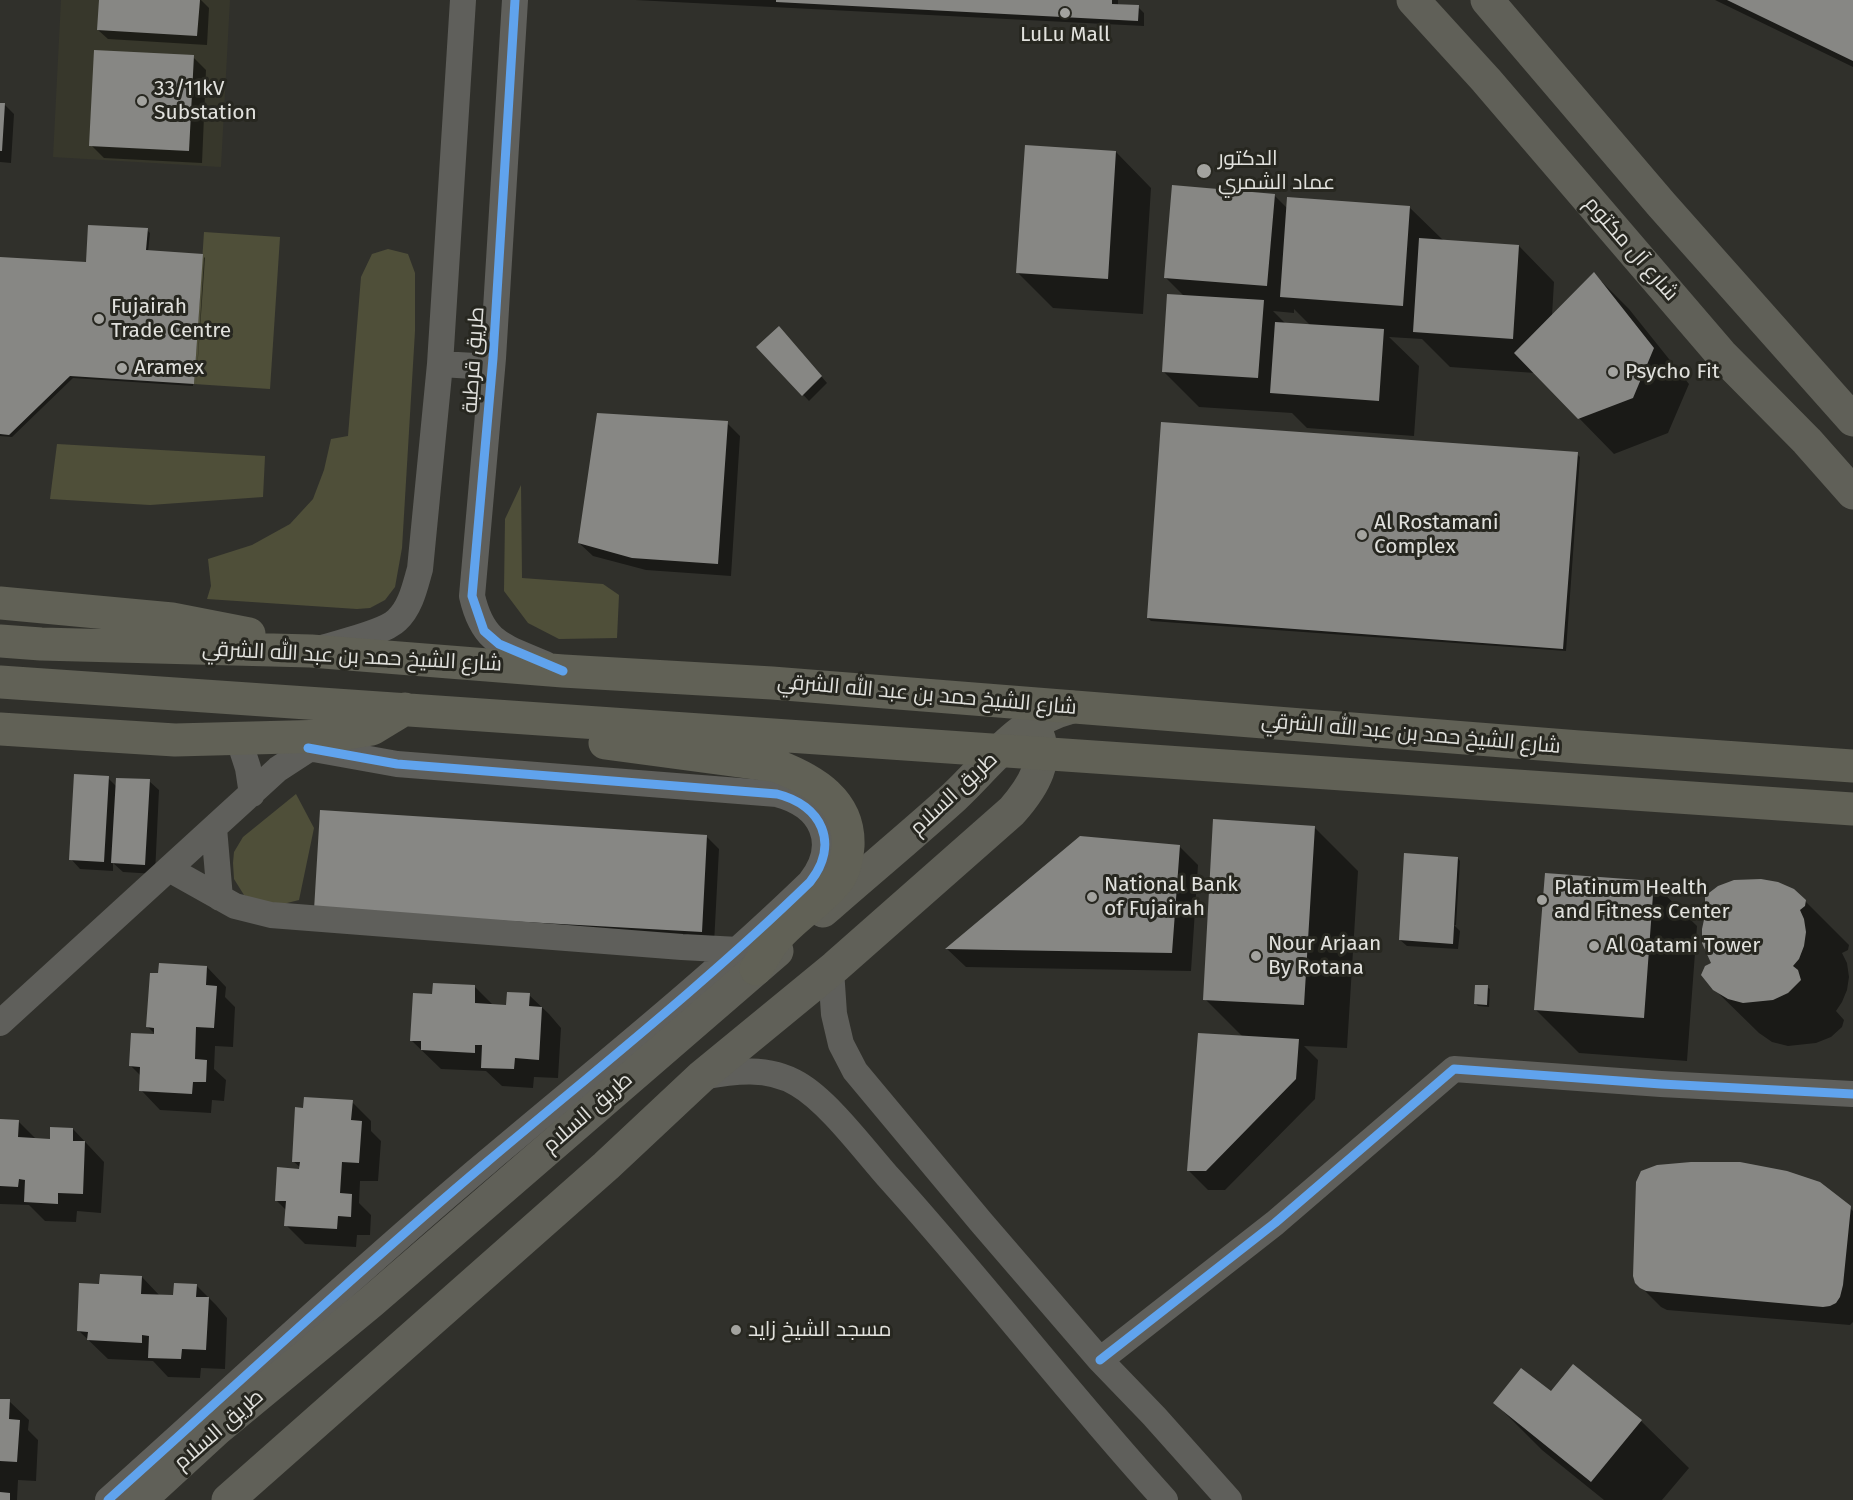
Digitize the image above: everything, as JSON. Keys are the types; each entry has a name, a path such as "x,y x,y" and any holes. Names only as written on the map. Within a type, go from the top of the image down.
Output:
{"highway":[{"path":"0,603 172,619 268,639 311,651"},
{"name":"شارع الشيخ حمد بن عبد الله الشرقي","path":"0,641 311,651 563,671 772,683 1446,737 1853,765"},
{"name":"شارع الشيخ حمد بن عبد الله الشرقي","path":"0,682 1000,750 1037,738 1094,757 1853,808"},
{"path":"551,718 604,712 658,710 961,731 970,726 973,715 970,707 955,697"},
{"path":"0,729 175,740 238,737 319,742 372,729 405,709"},
{"path":"475,713 583,740 777,766 802,776 826,793 845,821 848,840 847,859 839,880 774,941 747,959"},
{"path":"1094,757 1078,751 1075,746 1076,733 1081,726 1403,745 1422,744 1446,737"}],"main road":[{"name":"شارع آل مكتوم","path":"1413,0 1486,80 1721,354 1807,441 1853,493"},
{"path":"1487,0 1661,204 1853,420"},
{"path":"228,1500 606,1166 700,1077 831,970 1012,811 1039,772 1037,738 1023,713 1002,702"},
{"path":"1037,738 1051,713 1072,707"},
{"name":"طريق السلام","path":"140,1500 216,1430 371,1302 747,959 954,796 1000,750"}],"street":[{"name":"طريق قرطبة","path":"311,651 381,629 397,620 413,593 420,569 440,364 463,0"},
{"name":"طريق قرطبة","path":"515,0 492,367 472,596 484,631 499,644 563,671"},
{"path":"440,364 492,367"},
{"path":"238,737 248,768 252,794"},
{"path":"0,1023 278,769 319,742 397,764 777,794 793,798 810,809 820,823 825,842 822,865 747,959 486,1162 108,1500"},
{"path":"214,828 220,898"},
{"path":"169,869 236,906 271,915 682,947 747,959"},
{"path":"831,970 834,1014 841,1044 855,1071 1100,1360 1229,1500"},
{"path":"1100,1360 1275,1223 1454,1069 1660,1084 1853,1094"},
{"path":"700,1077 731,1071 776,1074 798,1084 822,1103 943,1239 1114,1444 1165,1500"},
{"path":"943,1239 941,1224 946,1213 965,1211 981,1222"},
{"path":"367,1267 371,1302"}],"shaded area":[{"path":"61,0 230,0 221,167 53,157"}],"green space":[{"path":"204,232 280,237 270,389 194,384"},
{"path":"388,249 408,254 415,273 415,331 402,548 395,587 385,600 370,608 357,609 207,599 211,586 208,559 252,545 290,524 313,499 324,470 331,439 348,436 361,277 372,254"},
{"path":"57,444 265,456 263,497 150,505 50,499"},
{"path":"521,485 522,578 603,584 619,595 617,638 559,639 528,623 504,591 505,519"},
{"path":"296,794 314,828 299,900 279,905 244,895 234,879 234,852 243,837"}],"building":[{"path":"99,0 200,0 197,36 97,30"},
{"name":"LuLu Mall","path":"776,0 1112,0 1112,4 1139,5 1138,21 776,2"},
{"path":"1727,0 1853,0 1853,61"},
{"name":"33/11kV Substation","path":"94,50 194,55 189,151 89,146"},
{"path":"0,103 5,103 2,151 0,151"},
{"path":"1025,145 1116,151 1108,279 1016,273"},
{"path":"1172,185 1275,194 1267,286 1164,278"},
{"path":"1287,197 1410,206 1403,306 1280,297"},
{"name":"Fujairah Trade Centre","path":"88,225 148,228 146,250 203,254 194,384 70,376 9,435 0,434 0,257 86,262"},
{"path":"1419,238 1519,245 1513,339 1413,332"},
{"path":"1594,272 1654,348 1633,398 1578,419 1514,353"},
{"path":"1167,294 1264,300 1258,378 1162,372"},
{"path":"1275,322 1384,329 1379,401 1270,393"},
{"path":"779,326 822,376 802,396 756,347"},
{"path":"597,413 728,421 718,564 632,558 578,543"},
{"name":"Al Rostamani Complex","path":"1161,422 1578,452 1563,649 1147,618"},
{"path":"74,774 109,776 104,862 69,860"},
{"path":"116,778 150,779 145,865 111,863"},
{"path":"320,810 707,835 702,932 314,910"},
{"name":"Nour Arjaan By Rotana","path":"1213,819 1315,826 1304,1005 1203,1000"},
{"name":"National Bank of Fujairah","path":"1080,836 1180,845 1172,953 945,949"},
{"path":"1404,853 1458,857 1453,944 1399,940"},
{"name":"Al Qatami Tower","path":"1545,873 1654,881 1644,1018 1534,1010"},
{"path":"1761,879 1778,882 1794,889 1806,900 1805,906 1800,910 1806,932 1804,946 1799,959 1793,966 1798,970 1801,980 1788,993 1773,1000 1743,1003 1728,999 1713,990 1701,975 1705,966 1711,963 1702,943 1705,915 1710,906 1705,902 1705,896 1718,886 1734,880"},
{"path":"159,963 207,966 206,985 217,986 214,1028 196,1027 195,1059 207,1060 206,1082 193,1082 192,1094 139,1091 140,1067 129,1066 131,1033 154,1034 154,1028 146,1027 150,973 158,973"},
{"path":"433,983 475,985 475,1003 506,1005 507,992 530,993 529,1006 542,1007 539,1060 515,1058 514,1069 481,1068 482,1045 475,1045 475,1053 421,1050 421,1041 410,1041 413,993 432,994"},
{"path":"1475,985 1488,985 1487,1005 1474,1004"},
{"path":"1198,1033 1299,1039 1296,1079 1206,1171 1187,1171"},
{"path":"304,1097 353,1100 351,1120 362,1121 359,1163 342,1162 340,1193 352,1194 351,1217 338,1216 337,1229 284,1226 286,1201 275,1201 277,1167 299,1169 300,1162 292,1162 295,1107 303,1108"},
{"path":"0,1119 19,1120 18,1137 50,1139 50,1127 73,1128 73,1141 85,1141 83,1194 58,1193 58,1204 24,1202 25,1180 19,1179 18,1187 0,1186"},
{"path":"1740,1162 1787,1171 1820,1182 1851,1206 1843,1285 1836,1303 1823,1307 1646,1291 1640,1288 1633,1276 1636,1182 1641,1171 1657,1165"},
{"path":"100,1274 142,1276 141,1294 173,1295 174,1283 197,1284 196,1297 209,1297 206,1350 182,1349 181,1359 148,1358 149,1336 142,1335 142,1343 87,1340 88,1332 77,1331 79,1283 99,1284"},
{"path":"1573,1364 1642,1420 1591,1482 1493,1403 1521,1368 1551,1391"},
{"path":"0,1399 10,1399 9,1419 20,1420 17,1462 0,1461"},
{"path":"0,1492 10,1493 10,1500 0,1500"}],"cycle path":[{"path":"515,0 493,358 472,596 484,631 499,644 563,671"},
{"path":"108,1500 391,1245 732,955 810,882 824,854 825,840 822,828 815,817 793,799 777,794 397,764 308,748"},
{"path":"1100,1360 1275,1223 1454,1069 1661,1084 1853,1094"}],"place":[{"name":"LuLu Mall","path":"1065,13"},
{"name":"33/11kV Substation","path":"142,101"},
{"name":"الدكتور عماد الشمري","path":"1204,171"},
{"name":"Fujairah Trade Centre","path":"99,319"},
{"name":"Aramex","path":"122,368"},
{"name":"Psycho Fit","path":"1613,372"},
{"name":"Al Rostamani Complex","path":"1362,535"},
{"name":"National Bank of Fujairah","path":"1092,897"},
{"name":"Platinum Health and Fitness Center","path":"1542,900"},
{"name":"Al Qatami Tower","path":"1594,946"},
{"name":"Nour Arjaan By Rotana","path":"1256,956"},
{"name":"مسجد الشيخ زايد","path":"736,1330"}]}
